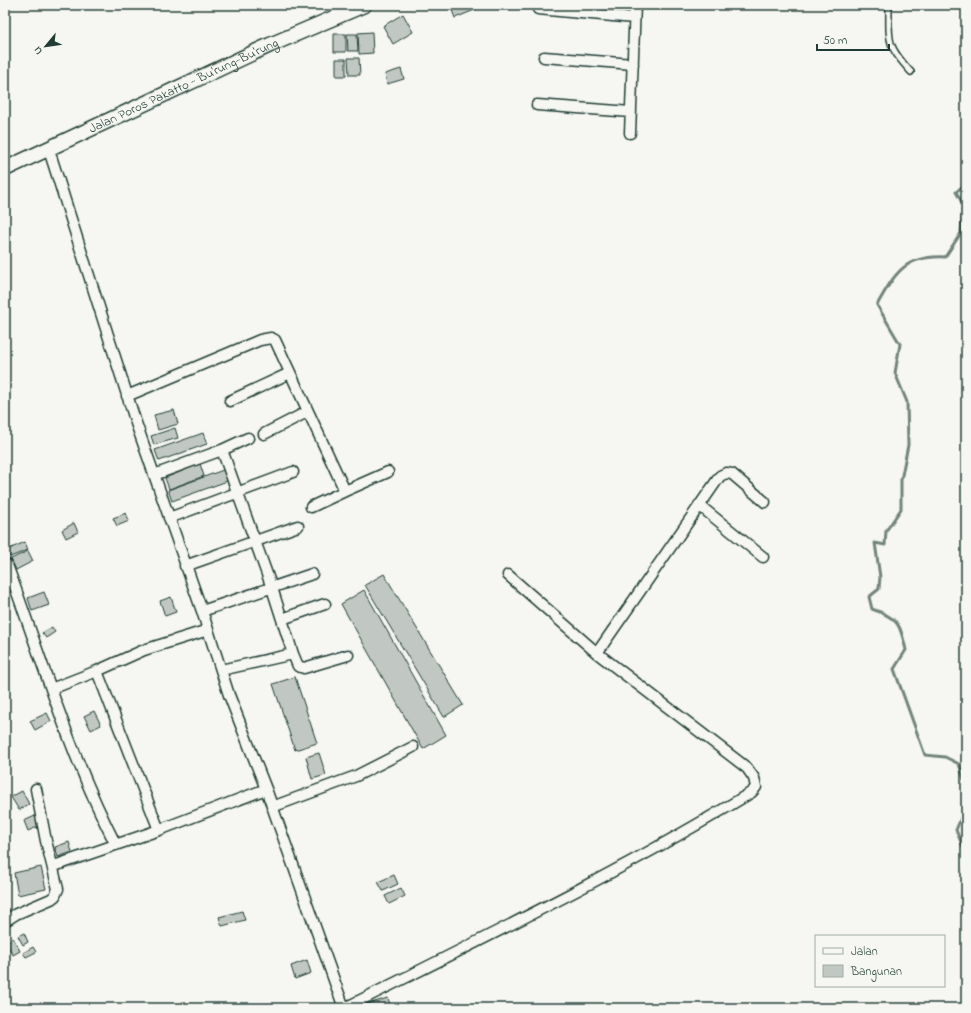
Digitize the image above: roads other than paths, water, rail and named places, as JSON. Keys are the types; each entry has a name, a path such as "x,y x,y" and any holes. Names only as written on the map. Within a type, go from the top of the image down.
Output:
{"main road":[{"name":"Jalan Poros Pakatto - Bu'rung-Bu'rung","path":"5,169 49,150 270,45 364,5"}],"street":[{"path":"630,133 635,5"},
{"path":"538,8 634,18"},
{"path":"544,57 633,64"},
{"path":"536,105 631,112"},
{"path":"49,150 127,396 185,566 202,611 221,670 266,789 345,1008 608,874 715,815 754,790 755,782 747,768 597,653 508,575"},
{"path":"127,396 265,338 276,340 307,412 345,491"},
{"path":"230,401 290,373"},
{"path":"264,434 307,412"},
{"path":"154,475 222,450 248,438"},
{"path":"222,450 272,588 297,664 304,668 348,655"},
{"path":"169,518 293,472"},
{"path":"311,507 388,472"},
{"path":"597,653 718,478 729,473 765,502"},
{"path":"699,505 763,557"},
{"path":"185,566 298,526"},
{"path":"7,565 75,755 98,810 116,845"},
{"path":"202,611 312,574"},
{"path":"282,619 325,604"},
{"path":"51,688 97,671 144,650 208,630"},
{"path":"221,670 293,654"},
{"path":"97,671 159,830"},
{"path":"272,807 356,776 413,747"},
{"path":"5,921 16,914 55,896 58,884 46,841 36,789"},
{"path":"54,866 159,830 266,789"}],"lane":[{"path":"889,5 889,41 896,55 911,72"}],"waterway":[{"path":"966,183 956,192 963,204 961,233 945,257 920,259 903,268 896,275 877,305 900,344 895,373 907,402 908,445 901,480 901,509 886,531 885,545 875,543 880,577 879,589 869,597 872,609 893,619 902,633 906,650 894,669 925,755 945,757 959,764 966,786"},
{"path":"966,806 956,830 966,854"},
{"path":"966,864 964,875 966,879"}]}
